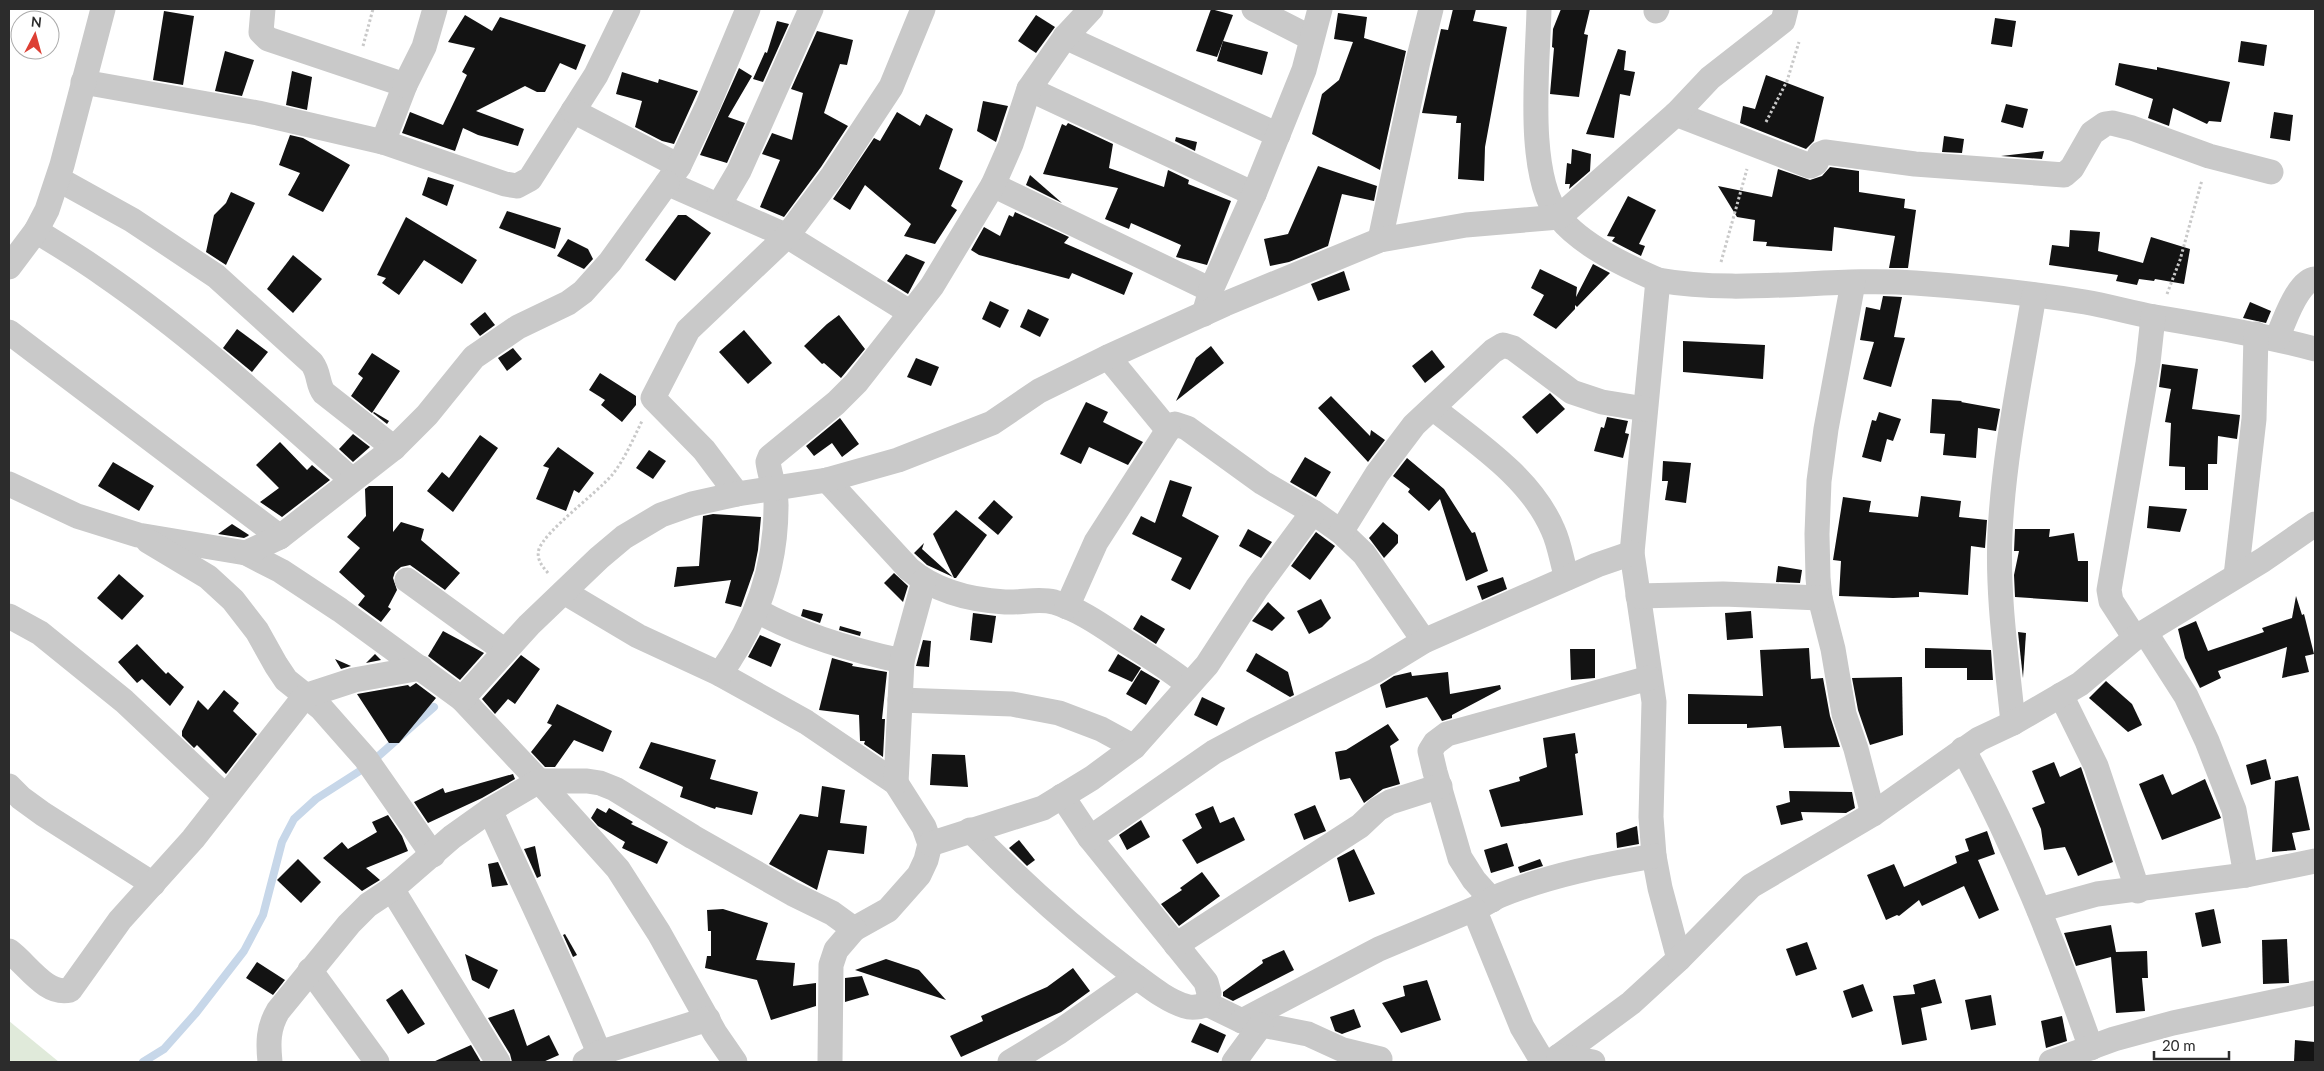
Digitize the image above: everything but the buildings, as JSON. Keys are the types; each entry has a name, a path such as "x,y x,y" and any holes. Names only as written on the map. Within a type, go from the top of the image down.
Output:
{"street":[{"path":"9,267 36,231 48,210 103,9"},
{"path":"264,9 261,32 268,39 405,85"},
{"path":"383,142 405,85 424,47 435,9"},
{"path":"246,553 280,537 394,448 428,415 474,357 518,327 568,303 583,292 610,262 673,175 708,105 748,9"},
{"path":"719,205 742,163 811,9"},
{"path":"737,494 704,450 653,398 676,350 695,322 788,236 833,175 891,87 923,9"},
{"path":"720,674 736,651 764,590 773,539 776,506 768,462 770,457 836,403 856,383 932,286 993,185 1011,144 1029,89 1065,37 1091,9"},
{"path":"1254,9 1312,38"},
{"path":"1204,314 1212,290 1254,194 1304,70 1320,9"},
{"path":"1380,240 1431,9"},
{"path":"1539,9 1537,104 1540,171 1546,196 1559,217 1576,234 1632,269 1658,280 1698,284 1914,283 2034,295 2086,302 2267,336 2315,349"},
{"path":"462,699 529,625 564,592 624,537 662,515 692,504 737,494 827,480 898,460 992,423 1039,392 1204,314 1380,240 1466,225 1559,217 1676,114 1710,78 1782,21 1786,9"},
{"path":"83,82 258,113 383,142 505,184 517,186 530,179 596,75 625,10"},
{"path":"1065,37 1278,135"},
{"path":"1029,89 1254,194"},
{"path":"573,111 719,205 788,236 911,313"},
{"path":"1676,114 1810,166 1816,163 1820,154 1825,152 1915,164 2064,175 2072,168 2092,133 2105,124 2112,123 2132,128 2209,156 2272,172"},
{"path":"58,179 132,220 216,276 312,362 319,374 320,388 324,393 394,448"},
{"path":"993,185 1212,290"},
{"path":"36,231 104,274 185,336 230,372 352,480"},
{"path":"2236,576 2254,419 2267,336 2301,288 2311,279 2315,279"},
{"path":"1658,280 1632,552 1654,718 1651,793 1654,856 1660,888 1679,959"},
{"path":"1853,283 1826,429 1819,481 1817,534 1820,598 1833,649 1844,714 1856,749 1873,814"},
{"path":"2013,723 2002,606 2000,535 2005,470 2034,295"},
{"path":"2153,316 2147,372 2109,590 2111,601 2140,635 2186,696 2207,741 2234,810 2246,876"},
{"path":"9,332 280,537"},
{"path":"1341,532 1397,445 1414,425 1493,351 1506,345 1572,392 1602,402 1645,409"},
{"path":"1108,358 1168,430"},
{"path":"1434,408 1494,457 1519,481 1536,502 1553,530 1566,578"},
{"path":"1067,606 1096,542 1168,430 1175,424 1182,425 1263,483 1313,512 1341,532 1364,554 1424,641"},
{"path":"827,480 890,549 924,582 953,593 982,599 1006,602 1042,600 1067,606 1096,621 1167,667 1188,684"},
{"path":"9,484 77,516 138,534 246,553 281,571 422,668 462,699 539,780 618,869 659,933 735,1062"},
{"path":"930,844 1043,808 1092,778 1134,747 1188,684 1207,665 1257,588 1313,512"},
{"path":"1551,1060 1631,1003 1679,959 1751,886 1873,814 1978,738 2013,723 2080,684 2140,635 2236,576 2315,524"},
{"path":"138,534 208,577 233,600 257,631 286,680 321,708 366,759 433,855"},
{"path":"1090,838 1214,752 1255,730 1375,671 1424,641 1566,578 1632,552"},
{"path":"407,580 505,651"},
{"path":"896,783 902,661 924,582"},
{"path":"564,592 638,636 720,674 806,722 896,783 924,827 930,844 919,875 906,893 888,910 854,929 836,950 831,965 830,1062"},
{"path":"1638,596 1723,594 1820,598"},
{"path":"756,610 778,622 849,648 902,661"},
{"path":"9,616 40,634 124,701 225,796"},
{"path":"9,951 50,988 61,992 70,990 120,920 193,840 225,796 305,696 354,680 422,668"},
{"path":"1593,1062 1551,1060 1522,1027 1483,904 1474,880 1460,858 1430,751 1435,743 1447,734 1650,678"},
{"path":"2061,695 2096,766 2138,890"},
{"path":"900,700 1012,704 1059,713 1101,729 1134,747"},
{"path":"1963,750 1988,797 2039,910 2063,968 2091,1048"},
{"path":"270,1062 268,1035 271,1023 278,1011 355,918 368,905 392,889 452,837 490,810 539,780 587,781 600,783 614,789 793,894 832,912 854,929"},
{"path":"9,786 21,798 43,814 152,884"},
{"path":"1176,945 1360,826 1378,808 1403,796 1440,786"},
{"path":"1062,796 1090,838 1206,982 1209,993 1207,1004"},
{"path":"490,810 573,988 591,1058 708,1019"},
{"path":"970,830 1059,914 1171,1001 1187,1007 1198,1007 1207,1004 1252,1023 1308,1034 1344,1050 1380,1059"},
{"path":"1234,1062 1252,1023 1379,949 1533,884 1574,872 1654,856"},
{"path":"2039,910 2097,894 2246,876 2315,861"},
{"path":"392,889 498,1062"},
{"path":"310,970 377,1062"},
{"path":"1010,1062 1067,1027 1137,976"},
{"path":"2051,1062 2172,1023 2315,993"}],"path":[{"path":"356,68 373,9"},
{"path":"2153,316 2162,305 2180,260 2209,156"},
{"path":"564,592 542,566 539,560 540,547 559,525 614,472 653,398"}],"green space":[{"path":"9,1021 59,1062 9,1062"}],"waterway":[{"path":"143,1062 164,1049 196,1013 244,951 263,915 282,842 294,819 316,799 366,767 434,707"}]}
